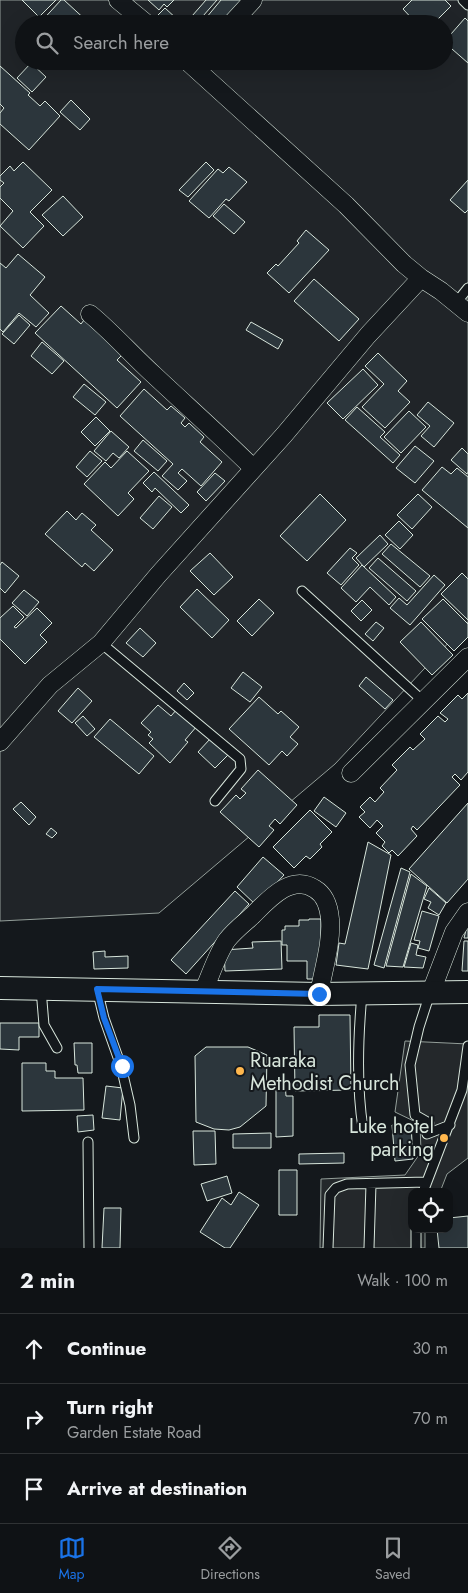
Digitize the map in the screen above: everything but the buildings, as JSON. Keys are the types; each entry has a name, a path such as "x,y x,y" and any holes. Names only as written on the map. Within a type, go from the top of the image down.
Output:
{"street":[{"path":"118,0 136,15"},
{"path":"239,15 253,0"},
{"path":"200,70 346,205 404,264 421,278 442,290 462,308"},
{"path":"0,742 50,685 101,643 158,575 284,436 368,335 421,278"},
{"path":"90,314 211,426 253,468"},
{"path":"352,773 468,656"},
{"path":"202,992 226,941 238,928 285,888 294,884 307,884 318,890 326,901 330,919 329,941 319,994"},
{"path":"430,992 454,932 468,912"},
{"path":"0,988 319,994 468,992"}],"lane":[{"path":"463,0 468,5"},
{"path":"462,308 468,288"},
{"path":"302,591 423,701"},
{"path":"101,643 240,759 241,769 216,801"},
{"path":"41,988 44,1024 57,1048"},
{"path":"97,989 104,1018 122,1066 134,1138"},
{"path":"430,992 410,1065 415,1115 429,1123 426,1134 450,1125"},
{"path":"362,994 358,1037 358,1086 363,1128"},
{"path":"424,1188 465,1090 468,1046"},
{"path":"88,1142 89,1248"},
{"path":"328,1248 330,1196 336,1188 347,1184 426,1182"},
{"path":"369,1248 371,1184"},
{"path":"416,1233 416,1248"}],"shaded area":[{"path":"0,0 468,0 468,622 335,764 159,913 0,921"},
{"name":"Luke hotel parking","path":"405,1041 468,1044 468,1158 447,1174 442,1188 408,1188 408,1233 425,1233 425,1248 320,1248 321,1179 405,1175 421,1152 420,1124 395,1112"}],"place":[{"name":"Ruaraka Methodist Church","path":"240,1071"},
{"name":"Luke hotel parking","path":"444,1138"}],"route":[{"path":"122,1066 104,1018 97,989 319,994"}]}
